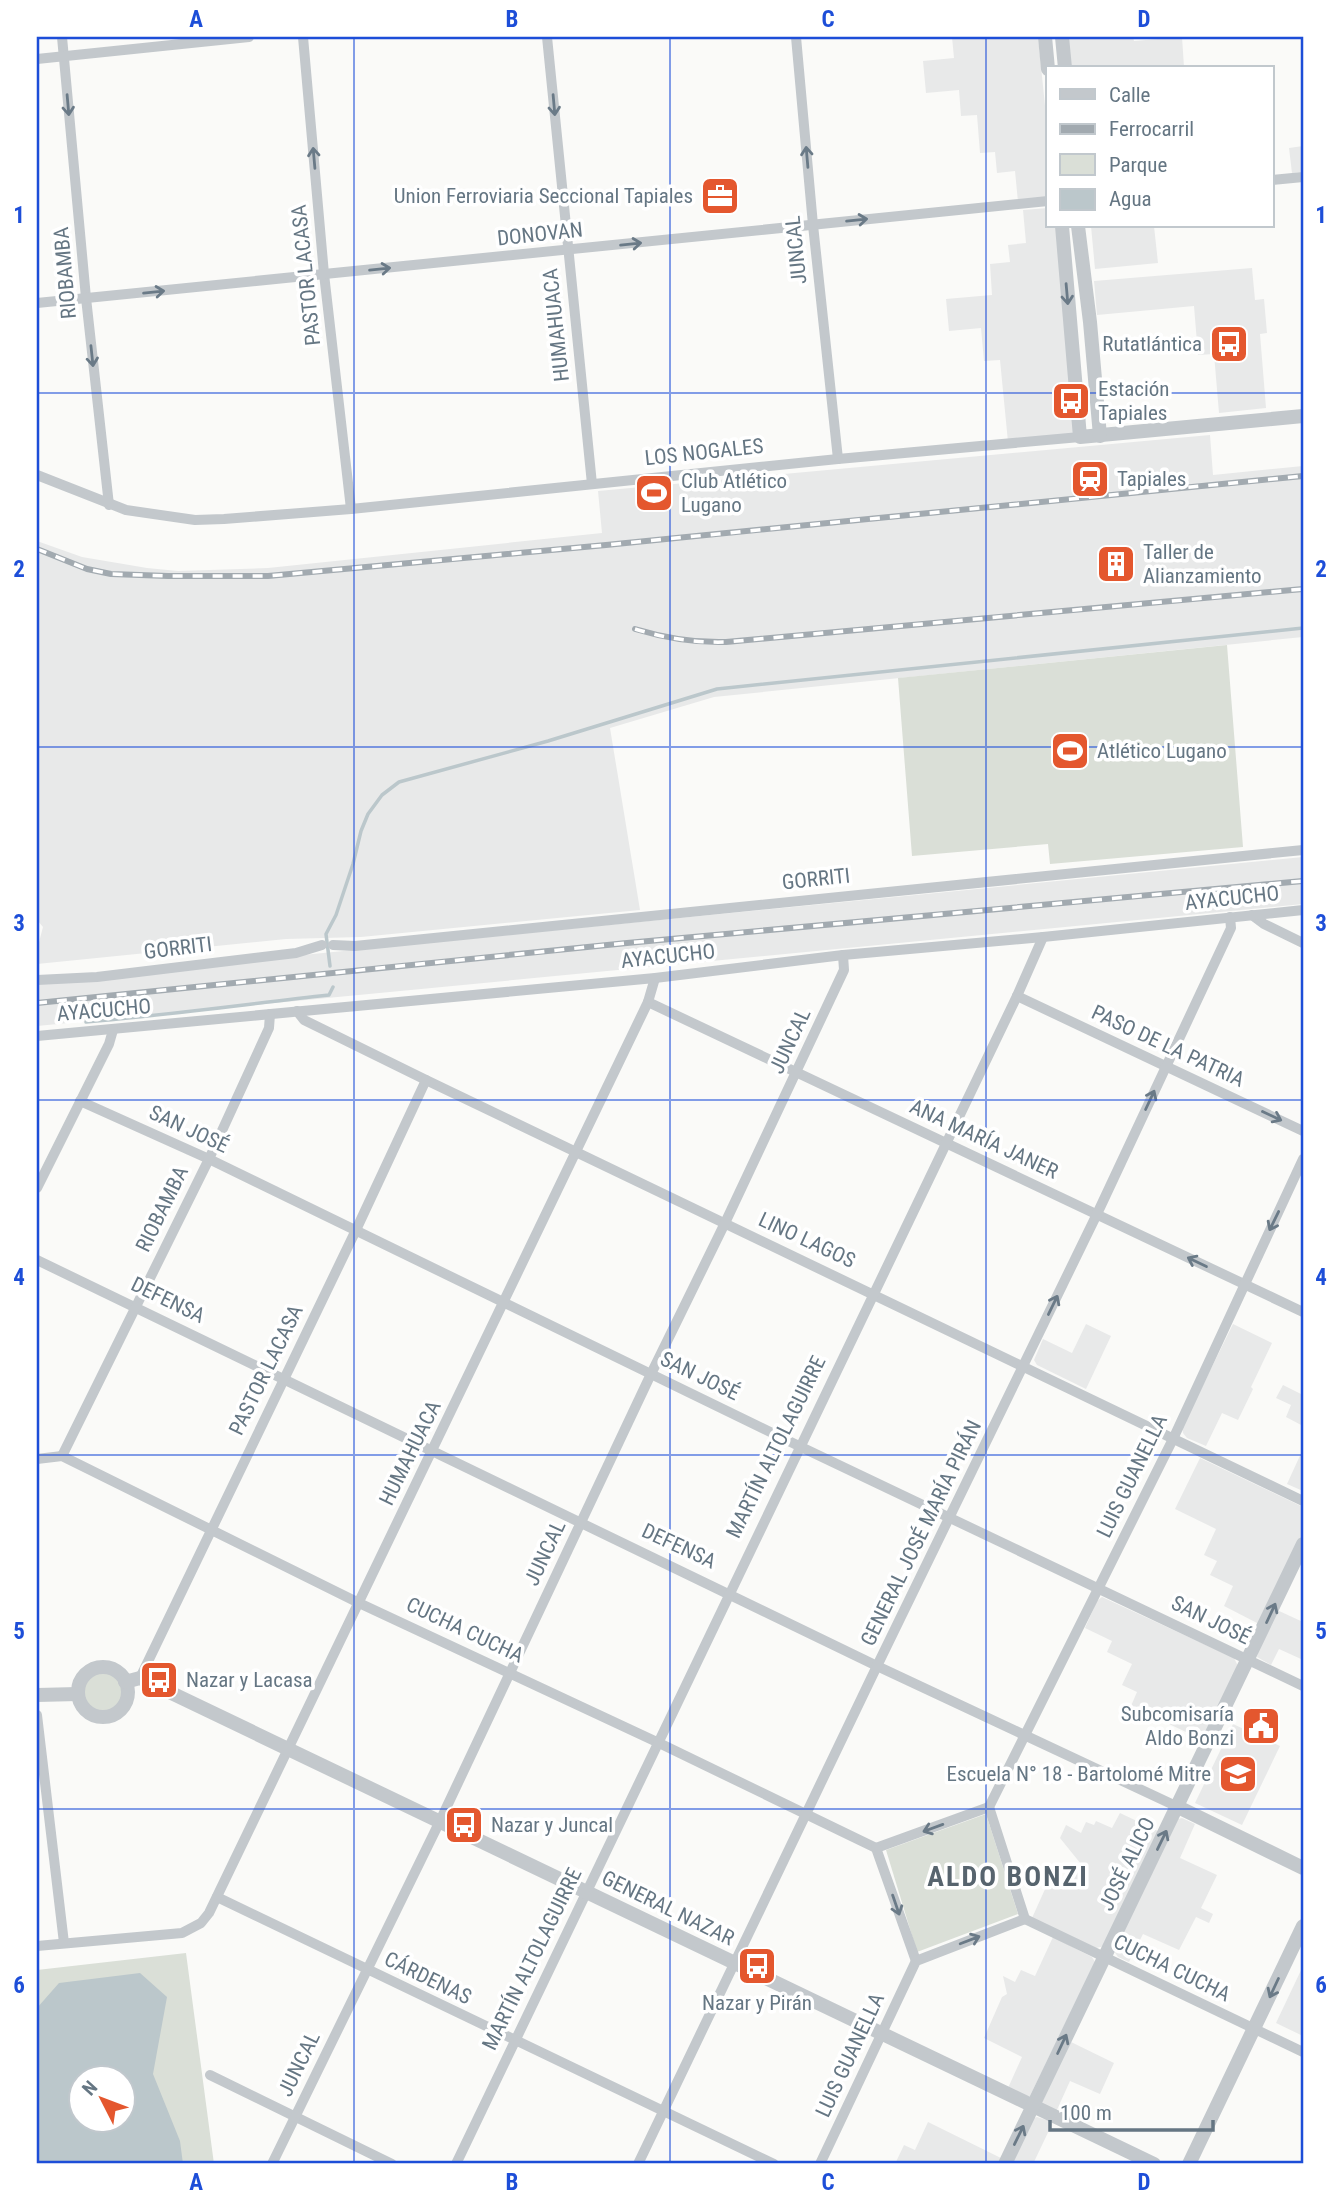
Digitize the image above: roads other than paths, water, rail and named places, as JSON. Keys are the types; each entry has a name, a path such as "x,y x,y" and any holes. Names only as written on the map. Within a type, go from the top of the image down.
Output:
{"street":[{"name":"RIOBAMBA","path":"62,37 86,299 109,505"},
{"path":"37,60 249,37"},
{"name":"PASTOR LACASA","path":"303,37 324,274 351,509"},
{"name":"HUMAHUACA","path":"547,37 592,484"},
{"name":"JUNCAL","path":"796,37 838,459"},
{"path":"1045,37 1048,66"},
{"path":"1062,37 1065,66"},
{"path":"1274,180 1303,177"},
{"name":"DONOVAN","path":"37,303 1046,201"},
{"path":"1062,228 1080,438"},
{"path":"1078,228 1100,436"},
{"name":"LOS NOGALES","path":"37,475 126,510 194,520 234,519 1303,416"},
{"name":"GORRITI","path":"37,980 111,976 296,953 327,945 355,946 1303,850"},
{"name":"AYACUCHO","path":"37,1036 655,978 844,955 1303,910"},
{"path":"1252,915 1264,924 1303,943"},
{"name":"GENERAL JOSÉ MARÍA PIRÁN","path":"638,2164 1097,1213 1231,928 1230,917"},
{"name":"MARTÍN ALTOLAGUIRRE","path":"457,2164 1043,937"},
{"name":"JUNCAL","path":"272,2164 440,1821 797,1072 844,970 844,955"},
{"name":"HUMAHUACA","path":"64,1943 183,1933 201,1923 217,1897 577,1152 648,1002 655,978"},
{"name":"PASO DE LA PATRIA","path":"1017,996 1303,1131"},
{"name":"ANA MARÍA JANER","path":"648,1002 1303,1312"},
{"name":"LINO LAGOS","path":"297,1011 304,1020 426,1080 1303,1501"},
{"name":"RIOBAMBA","path":"62,1456 209,1159 269,1028 270,1014"},
{"path":"37,1188 109,1044 113,1030"},
{"name":"PASTOR LACASA","path":"140,1678 426,1080"},
{"name":"SAN JOSÉ","path":"80,1101 209,1159 800,1447 1303,1686"},
{"name":"LUIS GUANELLA","path":"989,1807 1173,1438 1303,1159"},
{"name":"DEFENSA","path":"37,1260 877,1666 1303,1868"},
{"path":"37,1459 62,1456"},
{"name":"CUCHA CUCHA","path":"62,1456 359,1603 876,1848"},
{"name":"JOSÉ ALICO","path":"1005,2164 1303,1544"},
{"path":"98,1667 114,1670 121,1675 125,1682 127,1698 111,1715 96,1716 83,1707 78,1694 79,1684 84,1676 98,1667"},
{"path":"125,1682 140,1678"},
{"name":"GENERAL NAZAR","path":"140,1678 1154,2164"},
{"path":"37,1695 78,1694"},
{"path":"37,1715 64,1943 37,1946"},
{"path":"989,1807 1025,1919 916,1961 876,1848 989,1807"},
{"name":"CÁRDENAS","path":"217,1897 774,2164"},
{"name":"CUCHA CUCHA","path":"1025,1919 1303,2052"},
{"path":"1189,2164 1303,1926"},
{"name":"LUIS GUANELLA","path":"820,2164 916,1961"},
{"path":"210,2075 392,2164"}],"water":[{"path":"140,1973 167,1997 153,2074 180,2141 183,2164 37,2164 37,2008 59,1983"}],"waterway":[{"path":"330,966 326,934 336,915 361,831 368,814 382,795 399,782 548,741 717,689 1303,628"},
{"path":"86,1022 329,995 333,987"}],"railway":[{"path":"37,549 87,569 111,574 268,576 1303,476"},
{"path":"635,629 680,639 726,642 1303,589"},
{"path":"37,1003 627,943 1303,881"}],"place":[{"name":"Union Ferroviaria Seccional Tapiales","path":"720,196"},
{"name":"Rutatlántica","path":"1229,344"},
{"name":"Estación Tapiales","path":"1071,401"},
{"name":"Tapiales","path":"1090,479"},
{"name":"Club Atlético Lugano","path":"654,493"},
{"name":"Taller de Alianzamiento","path":"1116,564"},
{"name":"Atlético Lugano","path":"1070,751"},
{"name":"Nazar y Lacasa","path":"159,1680"},
{"name":"Subcomisaría Aldo Bonzi","path":"1261,1726"},
{"name":"Escuela N° 18 - Bartolomé Mitre","path":"1238,1774"},
{"name":"Nazar y Juncal","path":"464,1825"},
{"name":"Nazar y Pirán","path":"757,1966"}],"district":[{"name":"ALDO BONZI","path":"1008,1876"}]}
